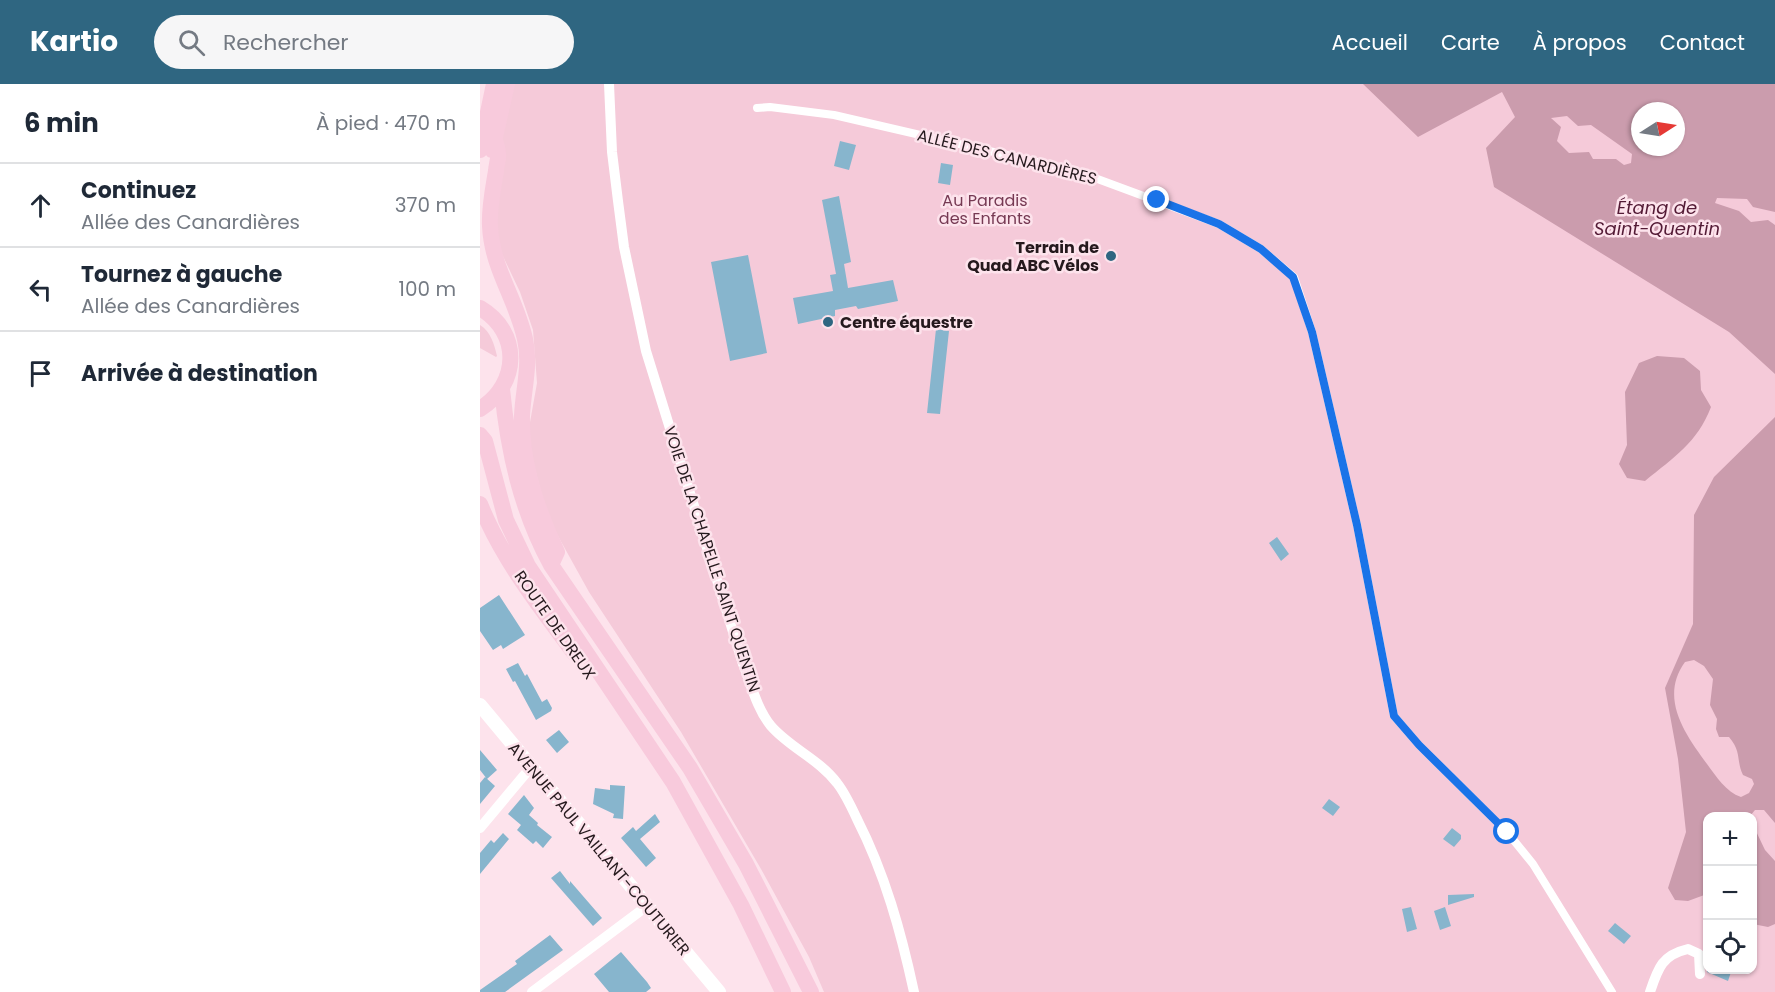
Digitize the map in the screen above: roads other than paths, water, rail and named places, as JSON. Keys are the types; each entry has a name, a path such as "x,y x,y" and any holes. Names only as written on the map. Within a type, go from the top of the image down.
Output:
{"main road":[{"path":"480,100 484,84"},
{"path":"480,150 494,84"},
{"name":"ROUTE DE DREUX","path":"480,211 507,84"},
{"name":"ROUTE DE DREUX","path":"495,140 498,153 491,197 490,225 500,274 526,340 528,373 522,414 523,441 529,479 543,522 557,552 551,565"},
{"path":"480,307 497,321 510,349 509,369 502,389 493,400 480,409"},
{"path":"502,389 507,441 524,507 537,539 551,565 690,768 746,864 811,992"},
{"path":"480,435 485,441 506,520 528,566 673,782 741,905 783,992"},
{"name":"ROUTE DE DREUX","path":"480,504 520,578 543,612 615,708 644,738"}],"street":[{"name":"VOIE DE LA CHAPELLE SAINT QUENTIN","path":"609,84 612,152 619,213 646,351 743,664 760,707 771,726 823,768 837,782 847,798 870,844 895,913 914,992"},
{"name":"ALLÉE DES CANARDIÈRES","path":"757,108 770,107 834,115 1076,171 1219,224 1261,249 1293,277 1312,332 1357,525 1394,716 1419,745 1507,832 1533,864 1612,992"},
{"name":"AVENUE PAUL VAILLANT-COUTURIER","path":"480,705 719,992"},
{"path":"480,828 531,767"},
{"path":"532,992 647,906"},
{"path":"1650,992 1664,960 1674,952 1688,949 1700,954 1700,974"}],"water":[{"name":"Étang de Saint-Quentin","path":"1363,84 1775,84 1775,212 1753,207 1747,199 1717,198 1715,203 1739,211 1751,222 1768,220 1775,225 1775,374 1729,332 1494,187 1486,148 1515,117 1502,92 1418,137"},
{"path":"1657,356 1684,358 1700,371 1701,390 1711,407 1692,440 1675,457 1645,481 1627,478 1619,464 1627,445 1625,392 1639,363"},
{"path":"1775,417 1775,823 1764,810 1703,812 1703,895 1688,901 1675,900 1668,888 1686,832 1678,759 1665,688 1693,624 1694,515 1714,477","holes":["1694,660 1704,666 1713,679 1710,705 1717,719 1716,729 1719,737 1729,737 1733,742 1743,775 1752,779 1754,784 1749,793 1741,797 1726,788 1718,778 1691,740 1678,715 1674,689 1685,662"]},
{"path":"1757,833 1765,850 1775,861 1775,924 1768,927 1757,925"}],"place":[{"name":"Terrain de Quad ABC Vélos","path":"1111,256"},
{"name":"Centre équestre","path":"828,322"}],"park label":[{"name":"Au Paradis des Enfants","path":"985,209"}]}
